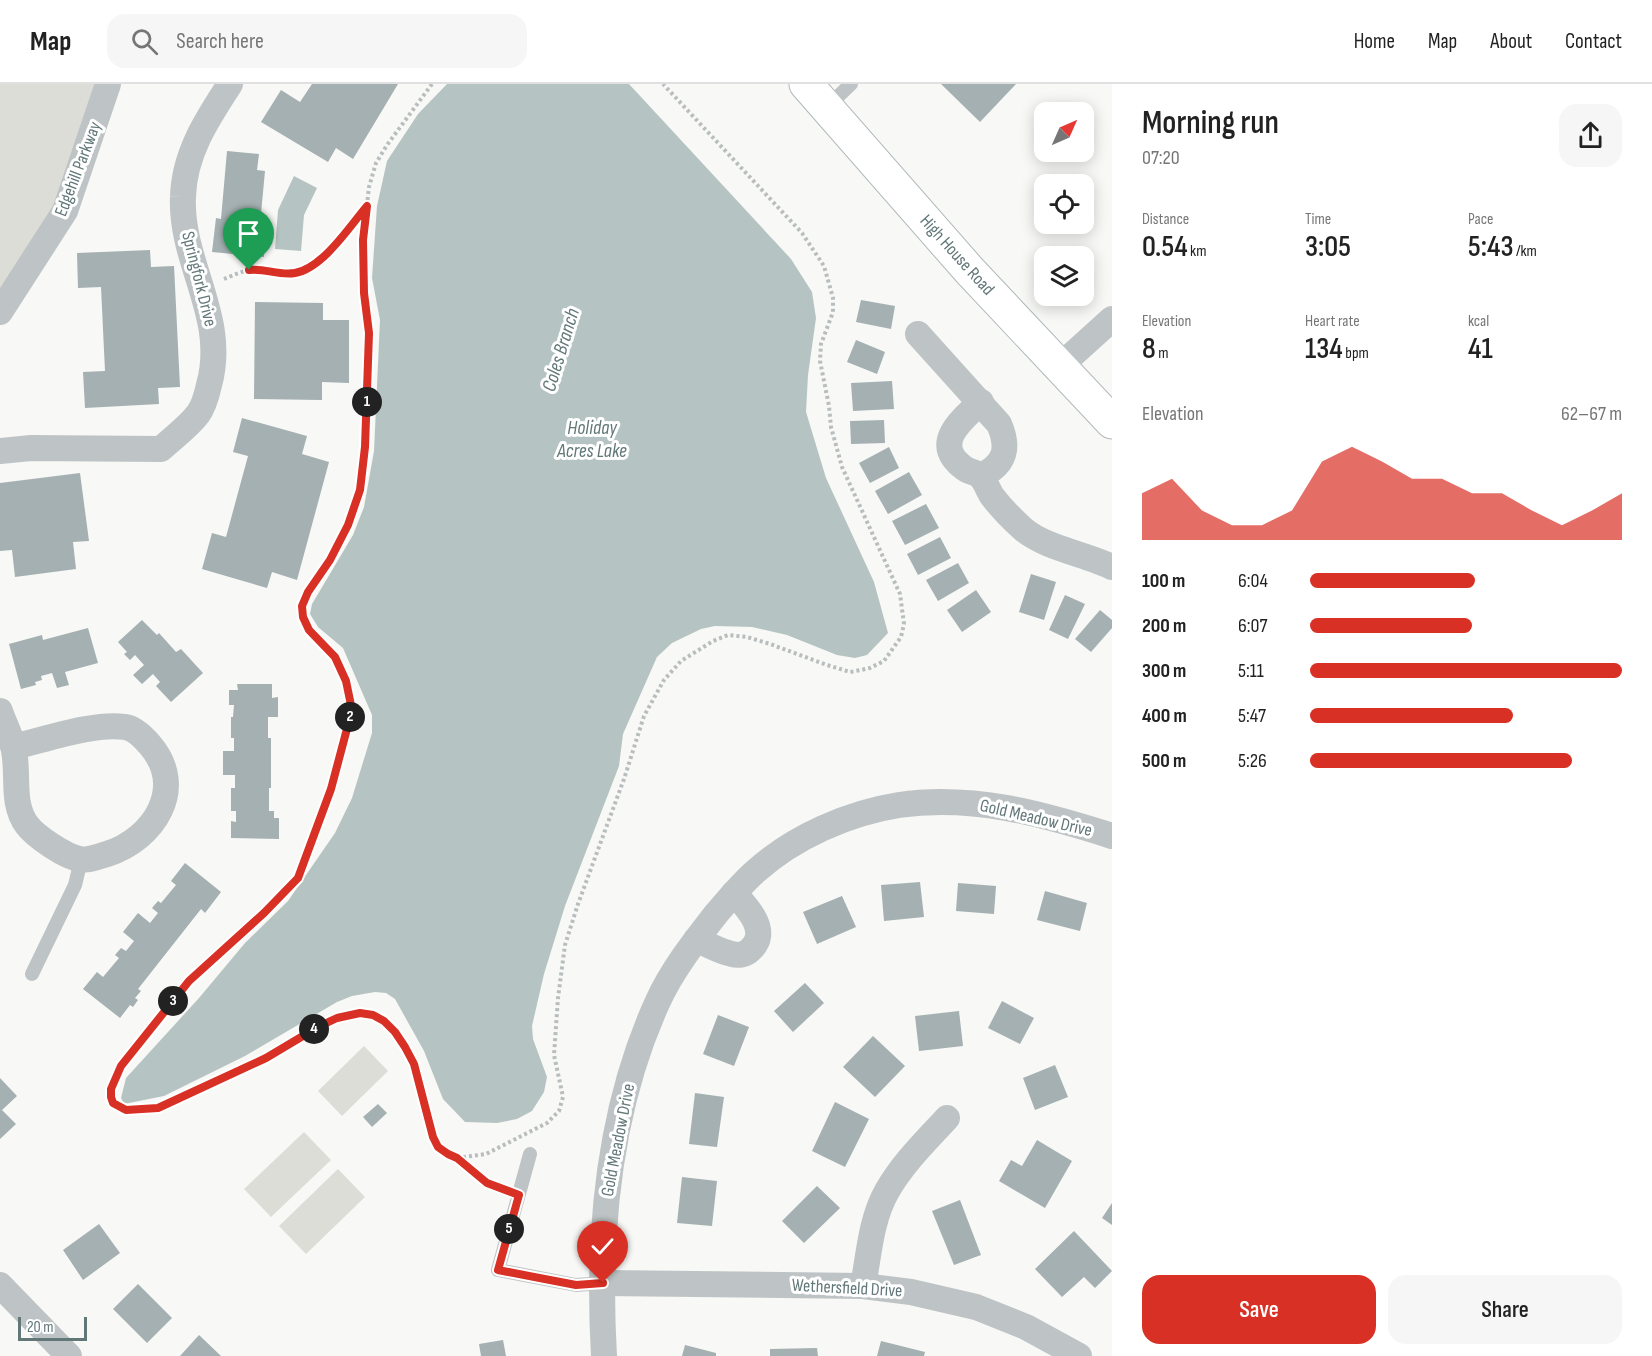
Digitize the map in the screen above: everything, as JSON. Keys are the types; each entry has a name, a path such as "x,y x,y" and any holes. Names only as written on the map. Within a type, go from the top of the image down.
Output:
{"main road":[{"name":"High House Road","path":"815,96 969,270 1112,422"}],"street":[{"name":"Edgehill Parkway","path":"0,312 65,211 108,84"},
{"name":"Springfork Drive","path":"0,451 31,448 161,449 199,413 214,369 215,346 212,324 186,234 182,198 192,150 230,84"},
{"path":"1060,366 1112,320"},
{"path":"918,334 999,424 1004,436 1001,460 995,469 981,476"},
{"path":"981,402 954,428 950,437 951,452 963,468 981,476 997,502 1026,531 1042,540 1112,567"},
{"path":"0,711 13,747 18,807 28,827 42,839 81,860 122,849 141,837 155,822 163,804 165,773 158,754 144,738 127,727 106,726 13,747"},
{"name":"Gold Meadow Drive","path":"604,1356 603,1283 606,1192 616,1132 627,1088 658,1000 696,940 734,893 775,855 798,842 851,818 899,805 960,802 986,804 1047,816 1112,836"},
{"path":"696,940 733,955 744,954 752,949 758,940 758,927 750,910 734,893"},
{"path":"862,1286 876,1219 886,1192 902,1167 947,1118"},
{"name":"Wethersfield Drive","path":"603,1283 862,1286 911,1292 976,1307 1026,1327 1079,1356"},
{"path":"0,1285 69,1356"}],"lane":[{"path":"815,96 851,84"},
{"path":"32,974 75,885 81,860"},
{"path":"530,1154 498,1270 576,1285 603,1283"}],"path":[{"path":"432,84 387,145 376,163 369,187 363,240 364,293 369,333 365,447 360,490 348,525 302,606 303,617 309,630 335,657 346,681 352,710 331,789 298,878 264,913 189,981 121,1066 111,1089 111,1097 113,1103 126,1110 158,1108 266,1058 337,1018 360,1013 373,1015 384,1021 395,1032 414,1064 433,1137 438,1147 457,1158 487,1183 519,1195"},
{"path":"457,1158 486,1155 547,1124 559,1111 563,1097 554,1055 565,945 644,716 664,680 681,661 693,652 728,636 747,637 850,672 870,668 884,661 901,637 904,624 900,594 842,467 831,427 820,361 821,344 833,312 833,298 825,266 802,233 663,84"},
{"path":"201,288 249,270 261,268 282,274 307,270 335,244 367,206"}],"shaded area":[{"path":"0,84 97,84 64,187 40,236 0,294"},
{"path":"364,1046 388,1071 342,1116 318,1091"},
{"path":"304,1132 331,1160 271,1217 244,1189"},
{"path":"338,1169 365,1197 306,1254 279,1226"}],"water":[{"name":"Holiday Acres Lake","path":"447,84 629,84 791,259 812,292 816,318 808,375 806,412 826,478 874,582 888,633 867,655 855,658 837,655 787,635 752,627 715,626 701,629 672,643 657,657 623,734 619,766 565,906 544,974 532,1026 533,1039 547,1077 544,1092 532,1111 517,1119 497,1123 465,1122 443,1099 424,1051 395,999 386,993 375,992 352,996 337,1002 245,1056 164,1096 124,1104 121,1098 126,1078 199,998 245,943 288,901 335,833 352,798 372,733 372,715 343,648 318,627 310,614 312,604 353,535 364,507 374,451 380,320 372,278 377,206 387,161 418,114"},
{"path":"294,176 317,188 304,215 301,251 275,249 278,210"}],"building":[{"path":"312,84 398,84 353,159 336,148 328,162 261,122 281,90 300,102"},
{"path":"941,84 1016,84 980,122"},
{"path":"227,151 259,154 257,170 265,171 259,235 265,236 264,257 212,252 216,218 221,219"},
{"path":"150,250 151,267 174,266 180,387 158,388 159,404 85,408 83,372 105,371 101,287 78,288 77,253"},
{"path":"861,300 895,306 891,329 856,322"},
{"path":"255,302 323,303 323,320 349,320 349,383 322,382 322,400 254,399"},
{"path":"856,340 885,352 877,374 847,362"},
{"path":"892,381 894,409 853,411 851,383"},
{"path":"242,418 307,436 302,454 329,462 297,580 272,572 267,588 202,569 212,533 226,537 248,456 233,452"},
{"path":"884,420 885,443 851,444 850,421"},
{"path":"889,447 899,468 870,483 859,463"},
{"path":"909,472 922,495 888,514 875,491"},
{"path":"80,473 89,541 73,542 76,569 15,577 12,550 0,551 0,483"},
{"path":"926,504 939,528 905,545 892,521"},
{"path":"940,537 951,558 918,575 907,554"},
{"path":"958,563 969,583 938,601 926,580"},
{"path":"1031,574 1056,582 1044,620 1019,612"},
{"path":"976,590 991,612 962,632 947,610"},
{"path":"1065,595 1085,604 1068,639 1049,630"},
{"path":"1100,610 1112,620 1112,628 1091,652 1075,639"},
{"path":"142,620 157,635 159,633 176,652 181,649 203,673 171,702 156,686 160,682 153,674 142,684 133,675 144,665 135,655 130,660 124,654 127,652 118,642"},
{"path":"88,628 98,663 65,672 69,685 57,688 52,673 41,676 42,680 35,682 36,685 21,689 9,644 42,635 43,640"},
{"path":"237,684 272,684 272,698 278,697 278,717 268,717 268,738 271,738 269,811 274,811 274,818 279,818 279,839 231,838 231,821 236,822 236,811 231,811 231,788 235,788 235,775 223,775 223,751 234,751 234,738 231,738 231,717 233,717 234,705 229,705 229,690 238,690"},
{"path":"185,863 221,892 205,913 201,909 138,989 141,991 135,998 138,1000 133,1007 130,1005 120,1018 83,989 97,972 103,977 119,958 115,955 121,948 126,951 134,941 123,932 138,913 150,923 158,913 152,908 158,901 161,903 176,885 171,881"},
{"path":"920,882 924,917 884,921 881,885"},
{"path":"958,883 996,886 994,914 956,911"},
{"path":"1045,891 1087,903 1080,931 1037,920"},
{"path":"842,896 856,927 817,944 803,912"},
{"path":"805,983 824,1003 793,1032 774,1011"},
{"path":"1002,1001 1034,1018 1020,1044 988,1028"},
{"path":"959,1011 963,1046 919,1051 915,1016"},
{"path":"718,1015 749,1027 734,1066 703,1054"},
{"path":"873,1036 905,1066 875,1097 843,1067"},
{"path":"1055,1065 1068,1097 1035,1110 1023,1078"},
{"path":"0,1078 17,1096 2,1110 16,1124 0,1139"},
{"path":"695,1093 724,1097 717,1147 689,1144"},
{"path":"835,1102 869,1119 845,1167 812,1151"},
{"path":"378,1104 387,1113 372,1127 363,1117"},
{"path":"1037,1140 1072,1161 1045,1208 999,1181 1011,1160 1022,1166"},
{"path":"682,1177 717,1181 712,1226 677,1223"},
{"path":"817,1186 840,1208 804,1243 782,1221"},
{"path":"960,1200 981,1255 954,1265 932,1211"},
{"path":"1112,1203 1112,1225 1102,1218"},
{"path":"99,1224 120,1253 83,1280 63,1250"},
{"path":"1074,1231 1112,1271 1095,1288 1084,1277 1062,1297 1035,1269"},
{"path":"138,1284 172,1318 147,1343 113,1309"},
{"path":"199,1335 221,1356 180,1356"},
{"path":"503,1340 506,1356 481,1356 479,1344"},
{"path":"881,1341 925,1352 924,1356 877,1356"},
{"path":"685,1345 716,1353 716,1356 682,1356"},
{"path":"817,1348 818,1356 770,1356 770,1349"}],"route":[{"path":"249,270 261,268 282,274 307,270 322,258 367,206 363,240 364,293 369,333 365,447 360,490 348,525 302,606 303,617 309,630 335,657 346,681 352,710 331,789 298,878 264,913 189,981 136,1045 121,1066 111,1089 113,1103 126,1110 158,1108 266,1058 337,1018 360,1013 373,1015 384,1021 395,1032 414,1064 433,1137 438,1147 457,1158 487,1183 519,1195 498,1270 576,1285 603,1283"}],"water label":[{"name":"Coles Branch","path":"561,350"}]}
